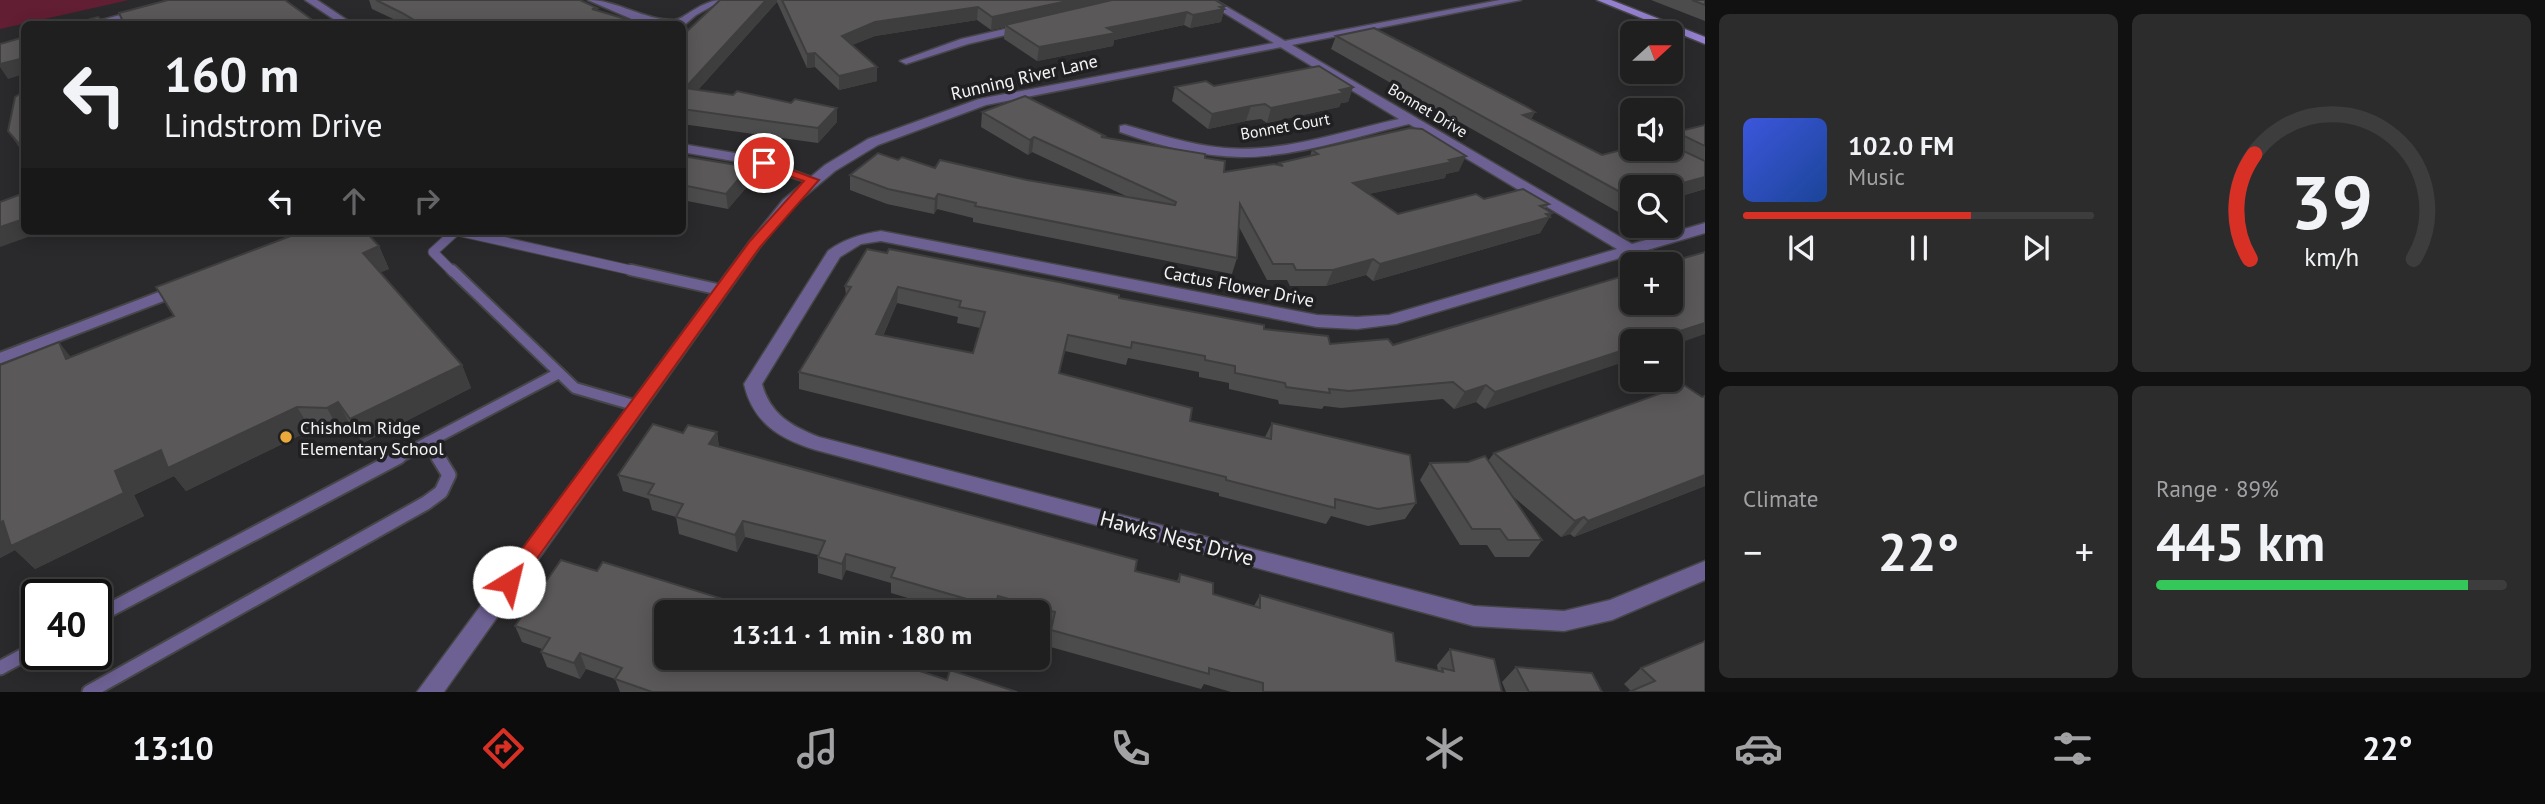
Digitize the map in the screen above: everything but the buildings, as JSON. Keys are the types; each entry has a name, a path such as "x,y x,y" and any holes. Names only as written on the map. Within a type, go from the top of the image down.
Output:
{"main road":[{"path":"1602,0 1705,41"}],"street":[{"path":"104,21 187,0"},
{"path":"310,0 343,21"},
{"path":"593,0 638,18 659,21"},
{"path":"683,21 692,13 718,0"},
{"name":"Bonnet Drive","path":"1208,0 1630,250"},
{"name":"Running River Lane","path":"429,692 771,223 813,180 873,142 919,123 983,102 1516,0"},
{"path":"906,61 965,41 1040,24"},
{"name":"Bonnet Court","path":"1125,128 1148,138 1234,153 1258,152 1411,120"},
{"path":"686,149 747,159 813,180"},
{"name":"Cactus Flower Drive","path":"795,314 834,254 847,243 881,236 1317,321 1357,323 1390,320 1705,228"},
{"name":"Hawks Nest Drive","path":"795,314 753,384 756,402 768,419 789,434 816,443 1474,615 1564,621 1612,610 1705,570"}],"lane":[{"path":"452,235 433,252 559,373 576,388 637,406"},
{"path":"474,235 721,290"},
{"path":"0,358 183,288"},
{"path":"112,609 559,373"},
{"path":"89,692 426,503 441,492 449,475 428,442"},
{"path":"0,668 21,657"}],"shaded area":[{"path":"0,0 129,0 36,21 21,21 21,24 0,29"}],"place":[{"name":"Chisholm Ridge Elementary School","path":"286,437"}],"route":[{"path":"509,582 755,244 788,203 813,180 764,163"}]}
